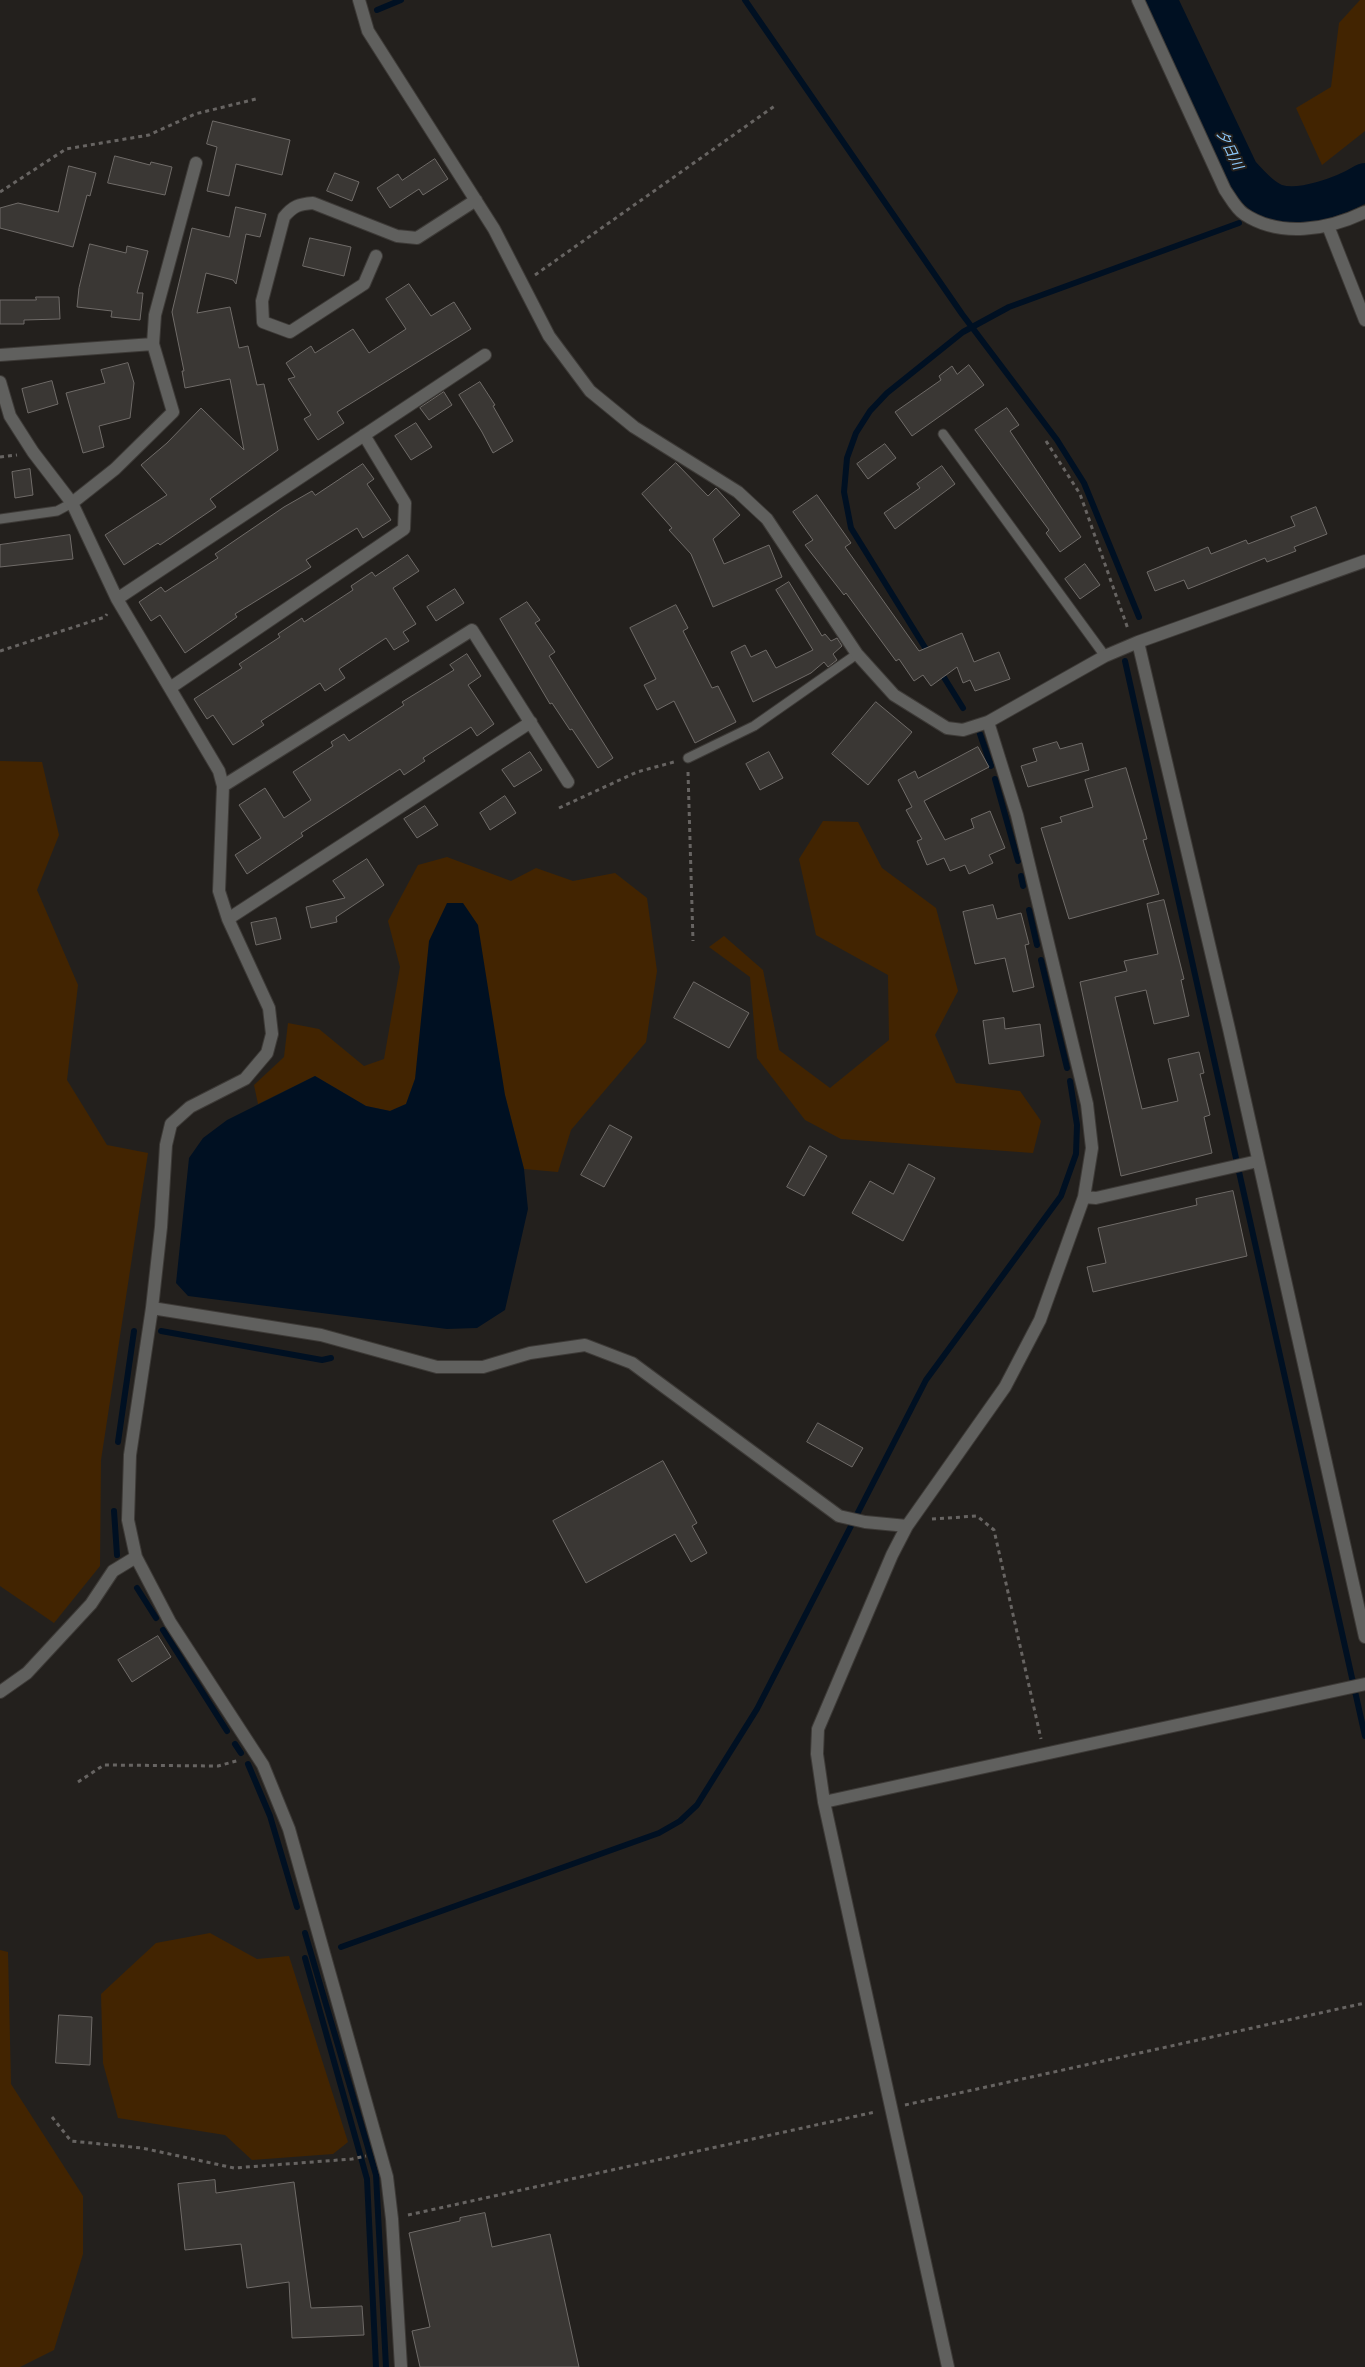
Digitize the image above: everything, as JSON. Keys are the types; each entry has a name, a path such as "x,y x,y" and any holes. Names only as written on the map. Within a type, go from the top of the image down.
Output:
{"street":[{"path":"359,0 368,31 494,229 550,336 590,391 634,426 738,492 767,519 857,654 894,695 947,728 963,730 988,722 1105,656 1138,642 1365,561"},
{"path":"1138,0 1225,190 1242,213 1262,223 1295,230 1328,226 1365,212"},
{"path":"72,503 115,469 173,412 153,344 155,315 196,163"},
{"path":"376,256 364,284 290,332 263,322 262,301 284,217 291,208 301,204 313,203 397,236 417,238 476,200"},
{"path":"1328,226 1365,320"},
{"path":"0,355 153,344"},
{"path":"117,599 485,355"},
{"path":"0,382 10,416 33,452 72,503 117,599 219,770 223,786 219,892 228,919 269,1008 272,1034 267,1054 245,1079 190,1107 172,1124 166,1145 162,1227 130,1455 128,1520 136,1557 170,1622 264,1764 289,1829 385,2169 392,2219 401,2367"},
{"path":"170,688 404,529 405,503 364,435"},
{"path":"223,786 472,630 568,782"},
{"path":"1138,642 1258,1161 1365,1637"},
{"path":"228,919 530,722"},
{"path":"948,2367 824,1802 817,1754 818,1729 892,1555 908,1526 1005,1387 1040,1320 1084,1197 1092,1148 1087,1104 1017,815 988,722"},
{"path":"1084,1197 1096,1198 1258,1161"},
{"path":"152,1308 321,1335 437,1367 483,1367 530,1353 585,1345 632,1363 840,1516 865,1522 908,1526"},
{"path":"0,1692 34,1666 91,1604 113,1571 136,1557"},
{"path":"824,1802 1365,1684"}],"lane":[{"path":"943,434 1105,656"},
{"path":"0,519 57,512 72,503"},
{"path":"688,758 754,726 857,654"}],"path":[{"path":"0,192 66,149 149,135 195,114 256,99"},
{"path":"522,283 776,105"},
{"path":"1046,441 1080,494 1128,630 1138,642"},
{"path":"0,651 105,617 117,599"},
{"path":"559,808 637,772 688,758 693,941"},
{"path":"908,1526 938,1518 977,1516 994,1530 1044,1754"},
{"path":"78,1782 104,1765 218,1766 258,1755"},
{"path":"392,2219 1365,2003"},
{"path":"52,2117 71,2141 142,2148 234,2168 352,2159"}],"shaded area":[{"path":"1360,0 1365,0 1365,131 1322,165 1296,108 1331,87 1339,23"},
{"path":"0,761 42,762 59,835 37,890 78,985 67,1080 107,1145 148,1153 101,1460 100,1566 54,1623 0,1586"},
{"path":"823,821 858,822 882,868 936,908 958,991 935,1035 956,1083 1020,1091 1041,1121 1033,1153 841,1139 805,1120 757,1058 750,977 709,947 724,936 763,970 779,1050 830,1088 889,1040 888,975 816,935 799,859"},
{"path":"447,857 511,881 536,868 573,881 615,873 647,898 657,971 646,1042 571,1130 558,1172 524,1169 505,1095 415,1079 406,1104 390,1111 366,1106 315,1076 258,1104 254,1085 284,1057 288,1023 319,1029 364,1066 384,1059 400,967 388,921 418,865"},
{"path":"210,1933 257,1959 289,1956 348,2142 333,2154 252,2160 225,2135 118,2118 103,2063 101,1994 156,1943"},
{"path":"0,1950 8,1952 11,2084 83,2196 83,2254 54,2350 20,2367 0,2367"}],"water":[{"path":"447,903 463,903 478,925 505,1095 524,1169 528,1209 505,1310 477,1328 447,1329 188,1296 176,1283 189,1158 203,1138 227,1120 315,1076 366,1106 390,1111 406,1104 415,1079 429,941"}],"building":[{"path":"213,121 290,140 282,175 236,164 229,196 207,191 217,147 207,144"},
{"path":"115,156 150,165 151,162 172,167 165,195 108,183"},
{"path":"435,159 448,179 423,195 419,189 390,208 377,188 398,174 402,180"},
{"path":"69,166 96,173 90,196 87,195 73,247 0,228 0,208 18,203 58,212"},
{"path":"335,173 359,182 352,201 327,191"},
{"path":"236,207 266,214 260,237 246,234 236,284 233,280 206,273 197,313 230,307 239,348 248,346 257,385 264,384 278,450 210,499 216,507 160,545 158,543 124,565 105,535 167,495 141,465 167,443 201,408 244,450 230,379 185,388 182,371 184,371 172,312 192,228 229,237"},
{"path":"310,238 351,247 344,276 303,266"},
{"path":"90,244 126,253 127,246 148,251 137,293 143,293 140,320 111,317 112,311 77,307 79,288"},
{"path":"409,284 431,316 454,302 471,329 337,412 344,423 318,440 304,419 311,415 288,379 295,377 286,363 311,346 315,353 353,329 369,353 406,329 386,299"},
{"path":"36,297 59,297 60,319 24,320 24,324 0,324 0,300 36,300"},
{"path":"128,363 134,383 130,418 99,426 104,447 83,453 66,393 105,383 101,370"},
{"path":"969,365 984,385 912,436 895,412 941,380 939,376 952,366 957,374"},
{"path":"52,381 58,404 28,413 22,389"},
{"path":"480,382 495,405 493,406 513,441 493,453 459,395"},
{"path":"444,392 452,405 429,420 420,408"},
{"path":"1007,408 1019,425 1010,431 1081,537 1060,552 1046,533 1049,530 975,430"},
{"path":"416,423 432,447 411,460 395,436"},
{"path":"885,444 896,458 868,479 857,464"},
{"path":"676,463 708,496 716,488 740,515 713,539 724,564 769,545 782,577 713,607 691,554 669,530 672,528 642,494"},
{"path":"363,464 374,479 367,484 391,520 363,538 357,528 306,560 311,567 235,614 237,617 185,653 160,615 151,621 139,602 161,587 165,592 218,558 215,554 284,507 312,491 315,495"},
{"path":"942,466 955,484 895,529 884,513 920,488 917,484"},
{"path":"30,469 33,495 15,498 12,472"},
{"path":"817,495 851,543 845,547 919,651 962,633 974,662 999,652 1010,679 975,691 970,680 963,683 957,667 931,686 923,675 914,681 899,659 896,661 846,593 844,595 805,545 813,540 793,512"},
{"path":"1316,507 1327,534 1294,547 1296,551 1267,562 1265,558 1188,589 1184,580 1155,591 1147,572 1208,547 1211,554 1246,540 1248,544 1295,526 1291,517"},
{"path":"70,535 73,559 0,567 0,545"},
{"path":"408,555 419,571 393,588 416,624 403,632 409,641 394,650 386,638 339,669 345,678 325,691 320,683 261,721 264,725 233,745 213,715 207,719 194,699 242,668 239,664 280,637 278,634 302,618 304,622 353,590 351,586 372,572 375,576"},
{"path":"1085,564 1100,585 1080,599 1065,579"},
{"path":"789,582 822,636 825,634 831,641 837,638 842,646 833,654 837,660 828,667 824,662 811,673 753,702 731,652 745,645 751,657 766,650 776,668 813,650 776,590"},
{"path":"455,589 464,603 436,621 427,607"},
{"path":"527,602 540,620 535,623 555,652 549,656 613,758 598,768 572,729 570,730 552,703 550,704 500,619"},
{"path":"676,605 688,628 683,631 712,688 718,686 736,722 695,743 674,701 657,710 644,685 656,679 630,628"},
{"path":"467,654 481,676 468,685 494,724 477,736 471,727 423,758 425,761 404,775 400,769 301,833 303,836 247,874 235,855 261,838 239,805 265,788 284,818 311,800 293,772 333,746 331,742 344,734 349,741 404,705 402,702 454,670 450,665"},
{"path":"876,702 912,732 868,785 832,754"},
{"path":"1057,742 1060,749 1082,743 1089,770 1028,787 1021,766 1037,761 1033,749"},
{"path":"978,747 989,767 924,801 945,840 974,828 971,819 990,811 1005,848 989,855 993,863 969,874 965,865 950,871 944,858 927,865 917,841 922,839 906,810 912,807 898,780 915,771 918,778"},
{"path":"530,752 542,770 514,787 502,770"},
{"path":"769,752 783,778 760,790 746,764"},
{"path":"1126,768 1147,839 1143,840 1159,894 1069,919 1041,828 1062,822 1060,817 1093,807 1085,780"},
{"path":"505,796 516,813 490,830 480,813"},
{"path":"425,806 438,825 417,838 404,819"},
{"path":"367,859 384,885 336,917 337,922 311,928 306,907 345,898 333,881"},
{"path":"1164,900 1184,979 1181,980 1189,1016 1154,1024 1146,990 1115,997 1142,1109 1178,1101 1168,1059 1199,1052 1204,1073 1200,1074 1210,1115 1204,1117 1212,1153 1121,1176 1080,982 1127,971 1124,961 1158,954 1147,904"},
{"path":"993,905 997,919 1021,913 1029,944 1025,945 1034,987 1013,992 1005,958 975,964 963,912"},
{"path":"276,918 281,939 256,945 251,923"},
{"path":"694,982 749,1013 729,1048 674,1018"},
{"path":"1004,1018 1005,1029 1040,1024 1044,1056 989,1064 983,1021"},
{"path":"610,1125 632,1137 604,1187 581,1175"},
{"path":"810,1146 827,1156 804,1196 787,1187"},
{"path":"909,1164 935,1178 903,1241 852,1213 870,1181 893,1194"},
{"path":"1233,1191 1247,1256 1093,1292 1087,1267 1106,1263 1098,1228 1197,1205 1196,1199"},
{"path":"818,1423 863,1448 852,1467 807,1442"},
{"path":"663,1461 697,1523 692,1526 707,1553 691,1562 675,1534 586,1583 553,1521"},
{"path":"158,1636 171,1657 132,1682 118,1660"},
{"path":"59,2015 92,2017 90,2065 56,2063"},
{"path":"215,2180 216,2193 294,2182 311,2308 362,2306 364,2335 292,2338 289,2282 247,2288 241,2244 185,2250 178,2184"},
{"path":"485,2213 492,2247 550,2234 579,2367 420,2367 412,2331 430,2327 409,2233 460,2221 460,2218"}],"waterway":[{"path":"377,10 401,0"},
{"path":"745,0 962,314 1057,440 1084,483 1139,617"},
{"name":"夕日川","path":"1158,0 1240,173 1261,194 1276,203 1298,205 1346,192 1365,182"},
{"path":"929,654 851,528 844,492 847,458 856,433 870,411 887,393 963,332 1009,307 1239,223"},
{"path":"1125,661 1365,1736"},
{"path":"940,671 963,708"},
{"path":"980,734 991,766"},
{"path":"995,779 1018,861"},
{"path":"1021,876 1023,886"},
{"path":"1029,910 1037,945"},
{"path":"1041,960 1067,1068"},
{"path":"341,1947 659,1833 680,1821 697,1805 757,1709 926,1380 1061,1196 1076,1154 1077,1125 1070,1081"},
{"path":"118,1442 134,1331"},
{"path":"161,1331 322,1360 331,1358"},
{"path":"114,1511 117,1555"},
{"path":"137,1588 156,1618"},
{"path":"163,1630 227,1731"},
{"path":"235,1744 241,1753"},
{"path":"248,1764 270,1816 297,1907"},
{"path":"305,1933 376,2175 386,2367"},
{"path":"305,1958 367,2179 376,2367"}]}
